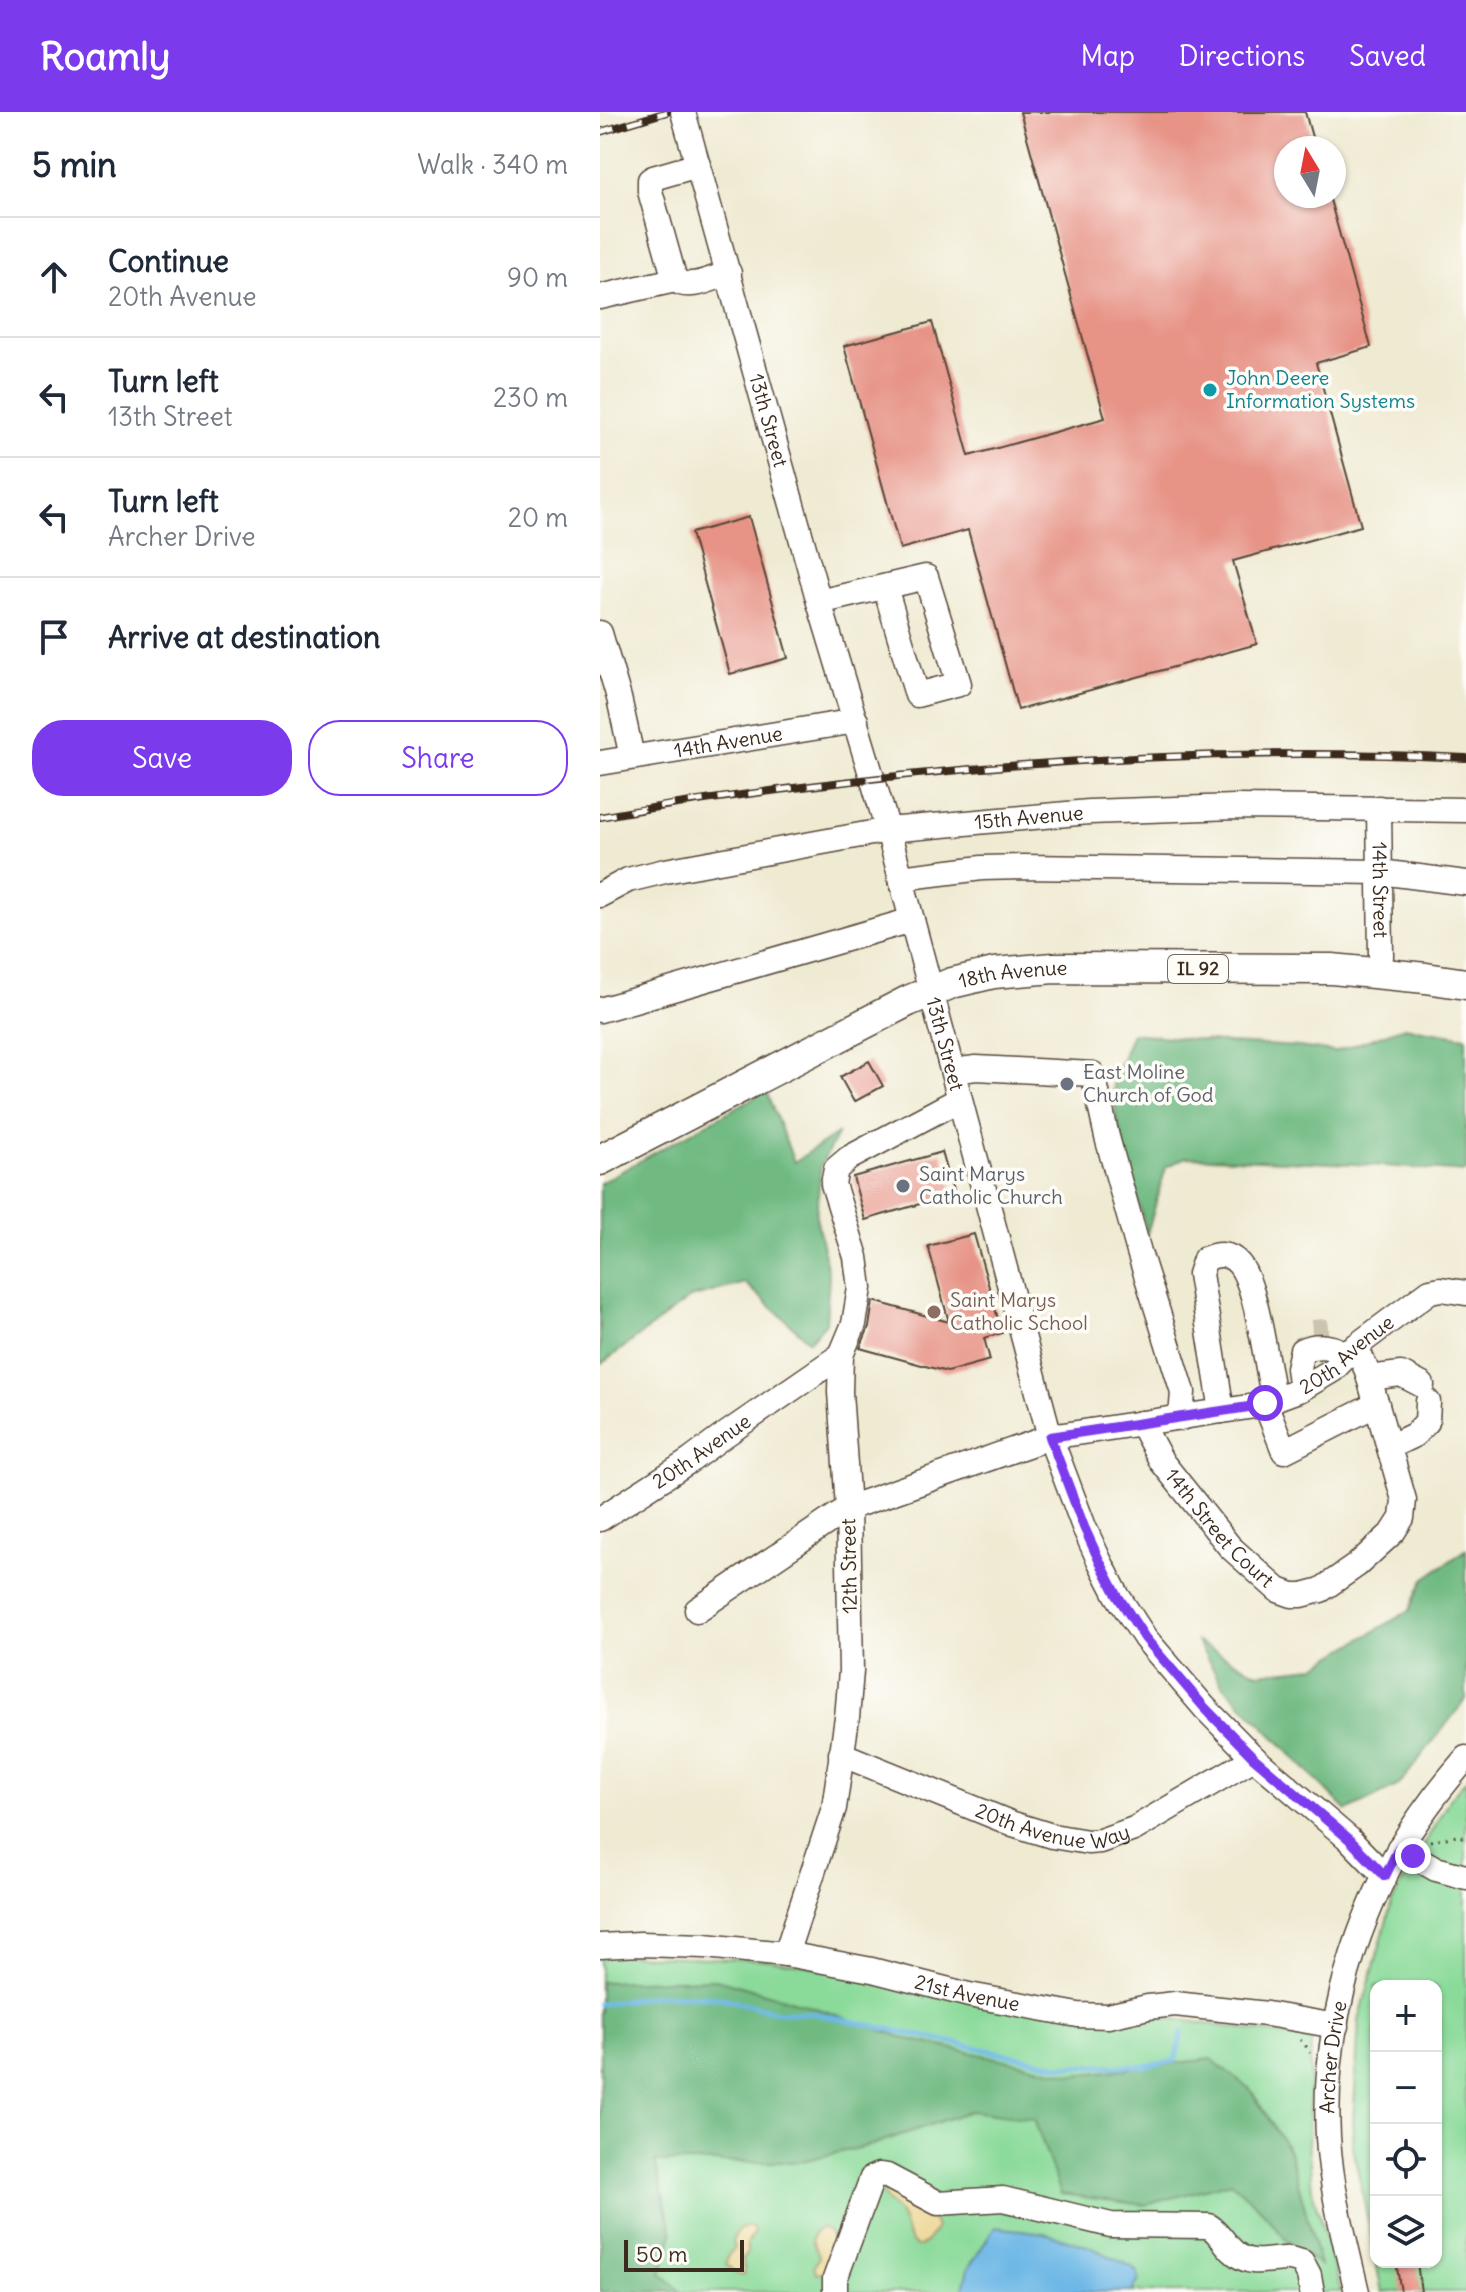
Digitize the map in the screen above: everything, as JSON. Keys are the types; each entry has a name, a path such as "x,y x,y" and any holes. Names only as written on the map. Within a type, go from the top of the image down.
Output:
{"main road":[{"name":"18th Avenue","path":"600,1160 908,1001 974,977 1020,970 1332,969 1466,984"}],"street":[{"name":"13th Street","path":"683,112 819,602 933,991 1050,1437 1084,1527 1117,1595 1145,1638 1173,1672 1254,1758 1349,1839 1385,1876"},
{"path":"698,165 650,180 650,191 675,280 687,285 729,273"},
{"path":"600,297 675,280"},
{"path":"819,602 926,577 959,684 917,695 885,587"},
{"path":"600,633 609,694 632,757"},
{"name":"14th Avenue","path":"600,763 856,721"},
{"name":"15th Avenue","path":"600,895 628,880 665,871 888,830 1160,808 1466,810"},
{"name":"14th Street","path":"1379,808 1379,973"},
{"path":"900,878 982,868 1023,867 1380,872 1466,883"},
{"path":"600,1010 912,920"},
{"path":"953,1071 976,1068 1093,1074 1139,1252 1183,1392 1181,1418"},
{"name":"12th Street","path":"786,1954 834,1808 851,1671 848,1508 840,1392 841,1355 854,1324 860,1288 853,1247 836,1197 834,1176 836,1169 849,1158 960,1099"},
{"path":"1222,1411 1200,1274 1205,1259 1229,1255 1246,1275 1253,1297 1269,1402 1284,1451 1377,1404"},
{"name":"20th Avenue","path":"697,1610 848,1508 1050,1437 1269,1402 1301,1389 1333,1370 1331,1344 1430,1291 1441,1289 1466,1293"},
{"path":"1301,1389 1298,1368 1331,1344"},
{"name":"14th Street Court","path":"1141,1423 1162,1462 1230,1547 1278,1590 1302,1595 1321,1590 1341,1578 1393,1532 1402,1518 1404,1500 1369,1378 1331,1344"},
{"name":"20th Avenue","path":"600,1519 691,1460 841,1355"},
{"path":"1369,1378 1401,1374 1425,1393 1427,1422 1414,1435 1389,1447"},
{"name":"20th Avenue Way","path":"841,1754 1013,1824 1052,1836 1088,1842 1116,1837 1134,1829 1254,1758"},
{"name":"Archer Drive","path":"1357,2292 1339,2217 1328,2137 1330,2064 1341,1997 1365,1919 1385,1876 1406,1852 1430,1802 1466,1758"},
{"path":"1406,1852 1436,1869 1466,1877"},
{"name":"21st Avenue","path":"600,1946 692,1945 786,1954 872,1970 1050,2012 1108,2016 1175,2004 1267,2014 1336,2026"},
{"path":"835,2292 835,2279 867,2191 872,2178 879,2175 887,2176 938,2203 1003,2199 1111,2225 1209,2226 1236,2254 1249,2260 1263,2262 1287,2258 1302,2262 1309,2275 1312,2292"}],"path":[{"path":"1406,1852 1423,1843 1457,1836 1466,1838"}],"green space":[{"path":"1404,1027 1466,1037 1466,1172 1186,1157 1166,1167 1147,1234 1115,1112 1113,1082 1132,1033 1335,1052"},
{"path":"766,1091 794,1162 838,1133 821,1165 816,1216 829,1277 826,1323 809,1341 745,1283 690,1298 600,1365 600,1183"},
{"path":"1466,1550 1466,1699 1399,1785 1347,1811 1223,1685 1197,1642 1258,1673 1314,1667 1410,1610 1424,1579"},
{"path":"1466,1780 1466,2292 1382,2292 1377,2268 1442,2268 1442,1980 1370,1980 1392,1902 1450,1798"},
{"path":"600,1954 768,1960 1311,2039 1308,2141 1312,2190 1341,2292 600,2292"},
{"path":"716,1979 908,2039 1075,2075 1211,2059 1250,2089 1290,2153 1320,2265 1287,2241 1259,2207 1231,2182 1145,2205 1061,2194 1034,2119 970,2111 872,2145 797,2162 655,2162 673,2234 661,2273 681,2292 600,2292 600,1982"},
{"path":"1370,1981 1370,2231 1352,2142 1359,2020"}],"sand":[{"path":"887,2189 912,2210 933,2221 936,2229 920,2246 910,2239 900,2215 886,2200 883,2193"},
{"path":"748,2226 754,2232 747,2244 747,2253 742,2258 745,2270 741,2275 726,2264 727,2257 734,2248 732,2241 738,2230"},
{"path":"822,2228 829,2232 833,2241 829,2271 817,2273 814,2267 819,2257 812,2240 814,2233"}],"water":[{"path":"995,2227 1045,2233 1090,2247 1131,2266 1139,2280 1132,2292 962,2292 968,2269"}],"building":[{"name":"John Deere Information Systems","path":"1020,112 1305,112 1312,136 1274,136 1274,208 1332,208 1371,347 1316,363 1361,526 1233,561 1257,644 1018,710 968,530 900,549 844,346 932,322 969,456 1105,418"},
{"path":"749,517 788,658 730,674 691,533"},
{"path":"869,1061 883,1086 854,1102 840,1077"},
{"name":"Saint Marys Catholic Church","path":"942,1152 954,1194 865,1220 853,1177"},
{"path":"974,1234 1002,1333 984,1338 990,1360 947,1372 860,1348 869,1327 873,1301 949,1322 928,1246"},
{"path":"1397,2268 1418,2268 1421,2292 1401,2292"}],"waterway":[{"path":"600,2004 657,1995 718,1997 778,2012 813,2013 1063,2066 1144,2066 1175,2061 1182,2033"}],"tunnel":[{"path":"1312,1332 1328,1331"}],"railway":[{"path":"600,132 667,112"},
{"path":"600,817 871,779 1126,758 1296,754 1466,758"}],"place":[{"name":"John Deere Information Systems","path":"1210,390"},
{"name":"East Moline Church of God","path":"1067,1084"},
{"name":"Saint Marys Catholic Church","path":"903,1186"},
{"name":"Saint Marys Catholic School","path":"934,1312"}],"route":[{"path":"1265,1403 1050,1437 1084,1527 1117,1595 1145,1638 1173,1672 1254,1758 1349,1839 1385,1876 1399,1848 1413,1856"}]}
